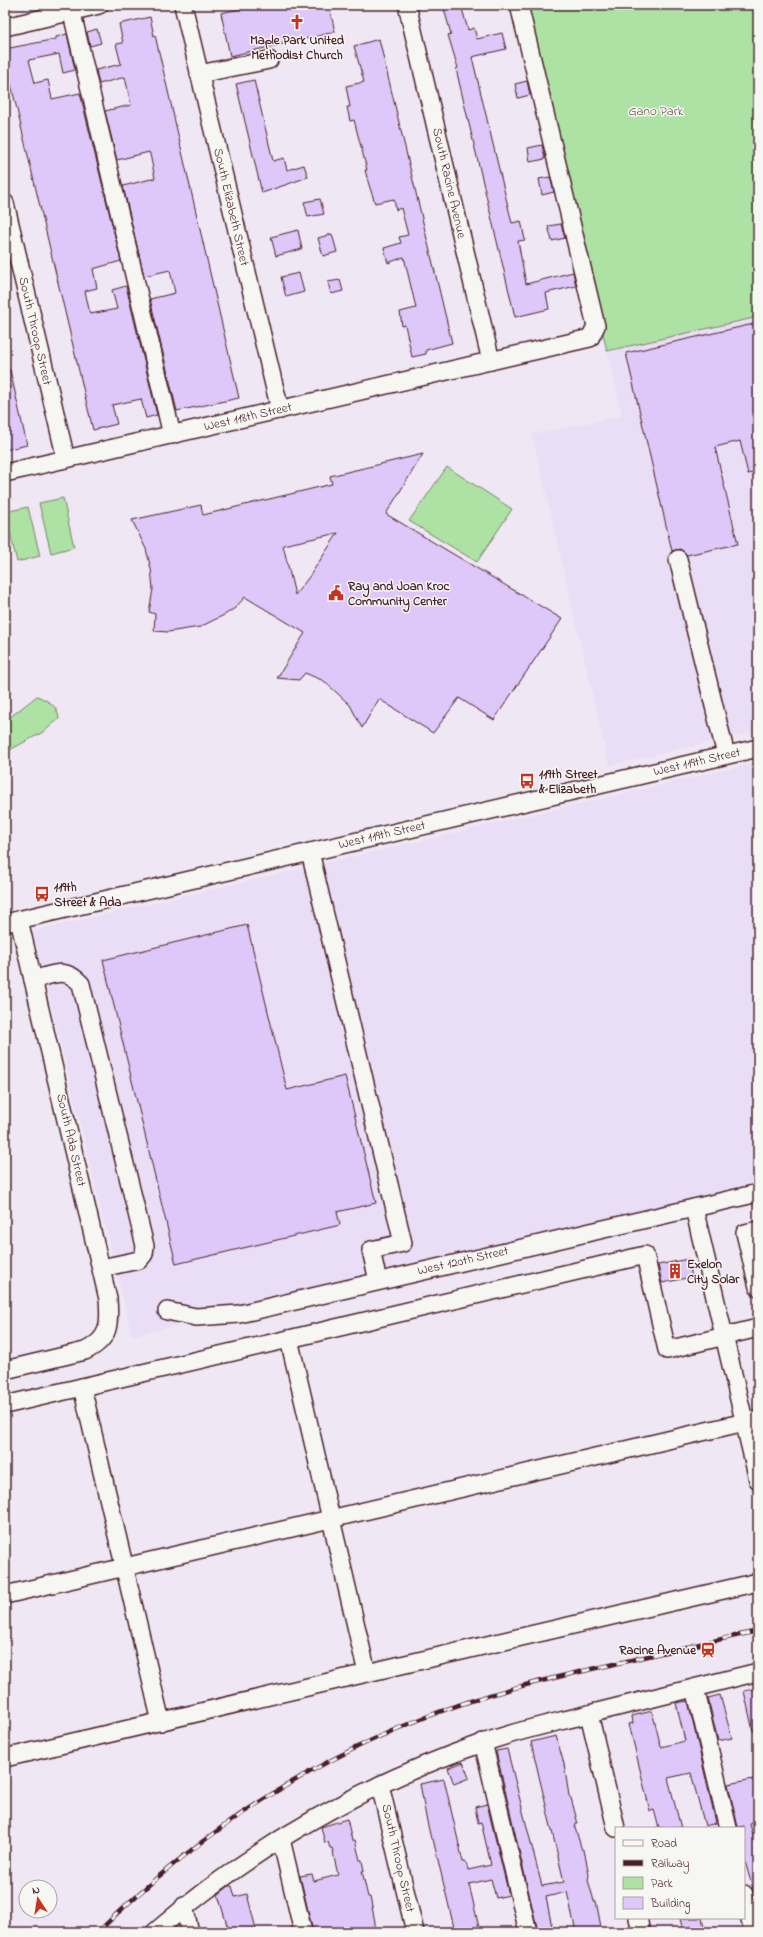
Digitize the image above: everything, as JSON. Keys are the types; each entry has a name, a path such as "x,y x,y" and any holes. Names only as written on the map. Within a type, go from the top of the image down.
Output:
{"street":[{"path":"5,27 70,8 99,5"},
{"name":"South Elizabeth Street","path":"183,5 280,410"},
{"name":"South Racine Avenue","path":"407,5 491,361"},
{"name":"West 118th Street","path":"5,473 590,338 596,326 519,5"},
{"path":"70,8 172,435"},
{"path":"200,74 269,60"},
{"name":"South Throop Street","path":"5,204 66,459"},
{"path":"678,559 726,755"},
{"name":"West 119th Street","path":"12,921 758,748"},
{"path":"310,852 403,1242 371,1250 378,1281"},
{"name":"South Ada Street","path":"5,1370 85,1351 98,1345 104,1338 108,1327 108,1299 33,980 12,921"},
{"path":"33,980 62,972 70,974 81,984 146,1246 144,1254 138,1260 101,1268"},
{"name":"West 120th Street","path":"167,1311 196,1317 239,1314 758,1193"},
{"path":"694,1208 724,1336 751,1421 758,1480"},
{"path":"758,1230 745,1233 758,1287"},
{"path":"5,1405 645,1255 667,1350 758,1328"},
{"path":"289,1339 367,1674"},
{"path":"82,1387 161,1722"},
{"path":"5,1595 751,1421"},
{"path":"5,1758 758,1582"},
{"path":"155,1932 204,1890 281,1838 350,1799 441,1758 483,1742 529,1728 758,1672"},
{"path":"694,1688 728,1827"},
{"path":"589,1714 616,1827"},
{"path":"483,1742 528,1932"},
{"name":"South Throop Street","path":"380,1785 415,1932"},
{"path":"281,1838 303,1932"},
{"path":"745,1898 753,1932"},
{"path":"184,1906 190,1932"},
{"path":"638,1919 641,1932"}],"shaded area":[{"path":"758,317 758,731 609,766 532,434 622,416 607,351"},
{"path":"758,762 758,1190 132,1336 33,931"}],"green space":[{"name":"Gano Park","path":"525,5 758,5 758,317 607,351"},
{"path":"447,467 512,509 477,562 409,521"},
{"path":"63,498 74,547 51,553 39,503"},
{"path":"28,507 40,556 17,562 5,512"},
{"path":"37,696 55,707 59,719 43,732 8,751 5,750 5,721"}],"building":[{"name":"Maple Park United Methodist Church","path":"258,5 329,5 335,32 230,56 221,13"},
{"path":"443,5 461,5 468,30 474,28 477,39 502,33 506,49 472,57 512,223 521,221 525,240 518,241 526,284 573,272 576,286 546,293 549,309 515,317 456,69 458,68 448,35 451,34"},
{"path":"150,17 239,398 177,411 150,299 175,293 170,270 144,276 123,186 155,178 150,154 149,152 117,160 105,111 131,105 125,77 99,84 96,70 121,64 116,44 123,43 119,24"},
{"path":"97,29 101,43 90,46 87,32"},
{"path":"67,34 75,70 63,73 59,54 29,60 35,83 48,80 52,99 80,93 121,261 93,269 97,288 85,291 90,314 117,309 112,290 126,286 157,415 146,418 141,399 112,405 117,424 93,430 5,59 5,49 56,39 56,37"},
{"path":"379,39 452,343 426,350 426,354 412,357 405,325 402,326 400,312 416,308 404,257 388,263 384,248 401,243 399,237 408,235 401,208 396,210 394,199 375,203 365,170 367,170 354,120 350,121 347,107 350,107 346,86 364,82 354,46"},
{"path":"254,80 273,161 284,158 287,170 304,165 308,177 262,193 236,84"},
{"path":"527,81 530,95 518,98 515,84"},
{"path":"542,145 545,159 530,162 528,148"},
{"path":"550,177 554,192 542,195 539,179"},
{"path":"320,199 324,214 308,217 304,202"},
{"path":"561,224 565,238 552,241 548,226"},
{"path":"298,230 302,249 276,256 271,237"},
{"path":"332,234 337,252 323,256 318,238"},
{"path":"299,273 304,292 286,297 281,277"},
{"path":"340,280 343,291 331,294 328,282"},
{"path":"758,323 758,472 748,474 740,441 715,447 738,544 687,555 680,549 672,551 626,353"},
{"path":"5,370 10,370 27,445 5,450"},
{"name":"Ray and Joan Kroc Community Center","path":"423,454 386,514 562,619 494,720 459,698 433,733 379,699 362,728 350,705 324,681 305,673 299,680 277,678 305,633 245,597 235,608 226,614 200,627 168,632 154,631 155,614 149,612 153,589 151,569 146,549 132,520 201,505 203,515 332,484 330,476","holes":["338,533 309,577 295,595 283,545"]},
{"path":"247,925 287,1090 345,1076 376,1203 337,1212 340,1225 176,1264 103,960"},
{"name":"Exelon City Solar","path":"688,1259 692,1277 662,1283 658,1265"},
{"path":"758,1688 758,1730 753,1731 744,1691"},
{"path":"720,1695 732,1738 718,1741 708,1698"},
{"path":"688,1701 716,1823 705,1826 691,1773 668,1778 681,1827 659,1827 654,1810 650,1811 629,1724 633,1723 632,1716 652,1711 661,1747 685,1741 676,1703"},
{"path":"556,1736 564,1764 569,1796 571,1798 578,1824 576,1824 575,1828 582,1850 584,1850 589,1875 588,1880 594,1901 596,1901 602,1932 576,1932 567,1892 546,1897 553,1932 538,1932 496,1751 507,1749 542,1886 564,1882 531,1742"},
{"path":"463,1762 469,1778 454,1784 448,1768"},
{"path":"758,1778 758,1822 750,1824 758,1854 758,1895 755,1896 745,1861 745,1827 738,1827 728,1784"},
{"path":"444,1779 463,1862 466,1862 468,1870 491,1865 481,1822 478,1823 475,1807 487,1804 509,1895 496,1898 491,1879 469,1884 480,1932 455,1932 433,1839 431,1839 420,1784"},
{"path":"347,1819 352,1840 355,1840 360,1860 362,1860 364,1871 362,1871 368,1897 370,1897 375,1926 372,1927 373,1932 313,1932 300,1876 312,1874 314,1881 338,1875 332,1848 330,1848 328,1842 325,1843 321,1827"},
{"path":"229,1886 232,1886 235,1897 247,1894 256,1929 254,1930 255,1932 229,1932 218,1895"},
{"path":"680,1919 702,1919 705,1932 683,1932"}],"railway":[{"path":"98,1932 134,1898 173,1865 253,1806 296,1780 385,1734 452,1707 518,1687 758,1631"}],"place":[{"name":"Maple Park United Methodist Church","path":"297,22"},
{"name":"Ray and Joan Kroc Community Center","path":"336,593"},
{"name":"119th Street & Elizabeth","path":"527,781"},
{"name":"119th Street & Ada","path":"42,894"},
{"name":"Exelon City Solar","path":"675,1271"},
{"name":"Racine Avenue","path":"708,1650"}]}
